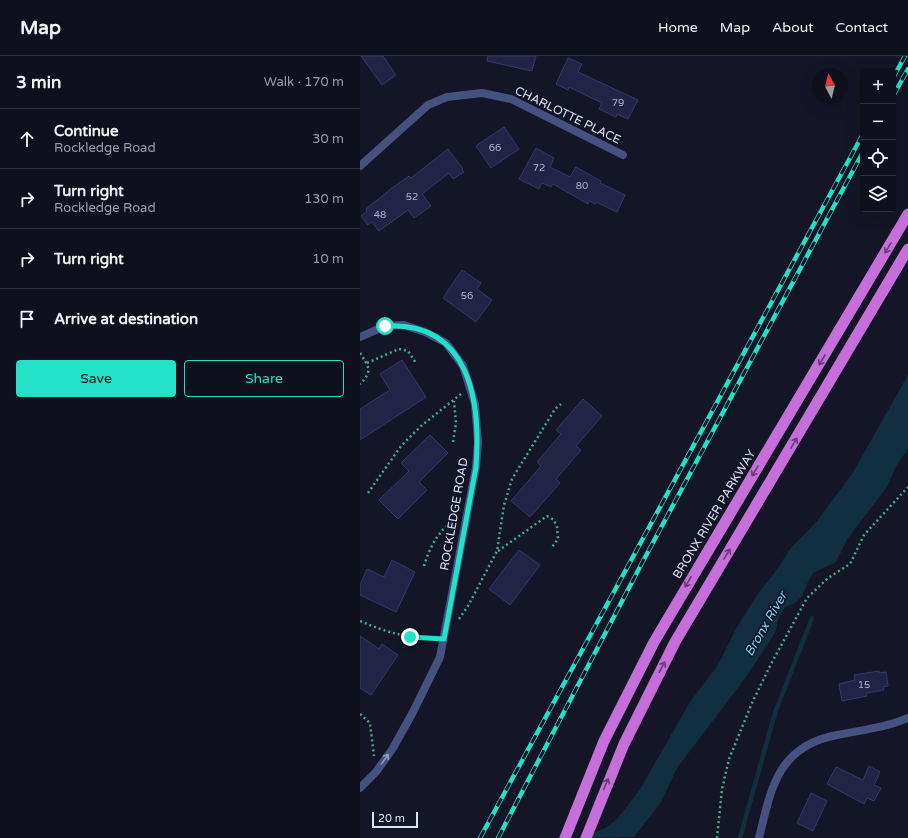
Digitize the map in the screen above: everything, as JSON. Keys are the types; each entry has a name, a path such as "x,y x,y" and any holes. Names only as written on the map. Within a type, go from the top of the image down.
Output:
{"highway":[{"name":"BRONX RIVER PARKWAY","path":"565,838 604,741 654,642 908,214"},
{"path":"587,836 624,744 672,649 908,249"}],"street":[{"name":"CHARLOTTE PLACE","path":"360,166 428,106 447,96 482,94 511,99 623,155"},
{"name":"ROCKLEDGE ROAD","path":"360,337 385,326 404,325 424,332 446,343 464,366 475,404 478,442 476,467 440,657 413,712 393,748 376,772 360,788"},
{"path":"759,838 776,777 783,766 794,755 820,738 880,728 908,718"}],"path":[{"path":"367,363 399,349 408,351 416,363"},
{"path":"360,353 367,363 369,371 366,378 360,384"},
{"path":"368,493 401,446 421,426 470,386"},
{"path":"453,442 456,423 454,400"},
{"path":"447,623 460,618 497,551 504,505 512,479 555,409 561,404"},
{"path":"717,838 722,788 729,759 752,703 778,651 807,598 828,578 850,564 864,535 908,487"},
{"path":"497,551 547,516 554,520 557,527 558,539 552,547"},
{"path":"424,566 428,551 443,530 453,521 466,517"},
{"path":"360,621 390,634 444,639"},
{"path":"360,714 370,723 376,772"}],"water":[{"name":"Bronx River","path":"908,375 908,449 896,466 887,487 848,538 836,562 813,573 801,598 785,607 779,617 775,633 746,677 677,768 661,802 634,837 581,838 605,828 616,820 639,791 690,702 718,665 737,627 759,592 773,575 791,548 817,521 852,474"}],"building":[{"path":"361,56 383,56 396,75 382,85"},
{"path":"488,56 536,56 532,71 487,61"},
{"path":"568,58 582,64 578,72 638,100 628,119 617,114 616,117 599,109 602,103 569,87 568,90 556,84"},
{"path":"504,127 519,149 491,168 476,146"},
{"path":"536,148 554,158 550,167 570,177 576,167 601,181 600,183 625,195 617,212 596,202 595,204 589,201 588,204 553,184 551,187 542,183 539,189 519,179"},
{"path":"448,149 464,172 453,179 449,173 422,194 431,206 414,218 408,210 379,231 372,222 368,225 361,216 367,211 366,209 392,188 409,176 411,178"},
{"path":"462,270 481,283 477,289 492,300 476,322 443,298"},
{"path":"402,360 426,397 360,440 360,409 390,390 380,374"},
{"path":"583,399 602,416 576,446 581,450 556,479 560,483 530,517 511,501 541,466 537,462 561,434 556,430"},
{"path":"430,435 448,453 419,482 427,490 398,519 379,500 409,471 401,463"},
{"path":"519,550 540,565 510,605 489,589"},
{"path":"392,560 415,572 396,612 360,595 360,585 367,569 384,577"},
{"path":"360,636 379,649 382,644 398,655 371,695 360,688"},
{"path":"879,671 879,673 886,672 888,686 883,687 884,690 866,693 867,696 842,701 839,684 855,680 854,675"},
{"path":"869,766 880,772 874,785 881,788 874,801 867,798 864,804 827,784 836,767 863,780"},
{"path":"811,793 827,801 813,831 797,823"}],"waterway":[{"path":"740,838 775,713 812,618"}],"railway":[{"path":"896,72 905,56"},
{"path":"896,91 908,69"},
{"path":"480,838 860,140"},
{"path":"498,838 642,563 860,158"}],"route":[{"path":"385,326 404,325 424,332 446,343 464,366 475,404 478,442 476,467 444,639 410,637"}]}
